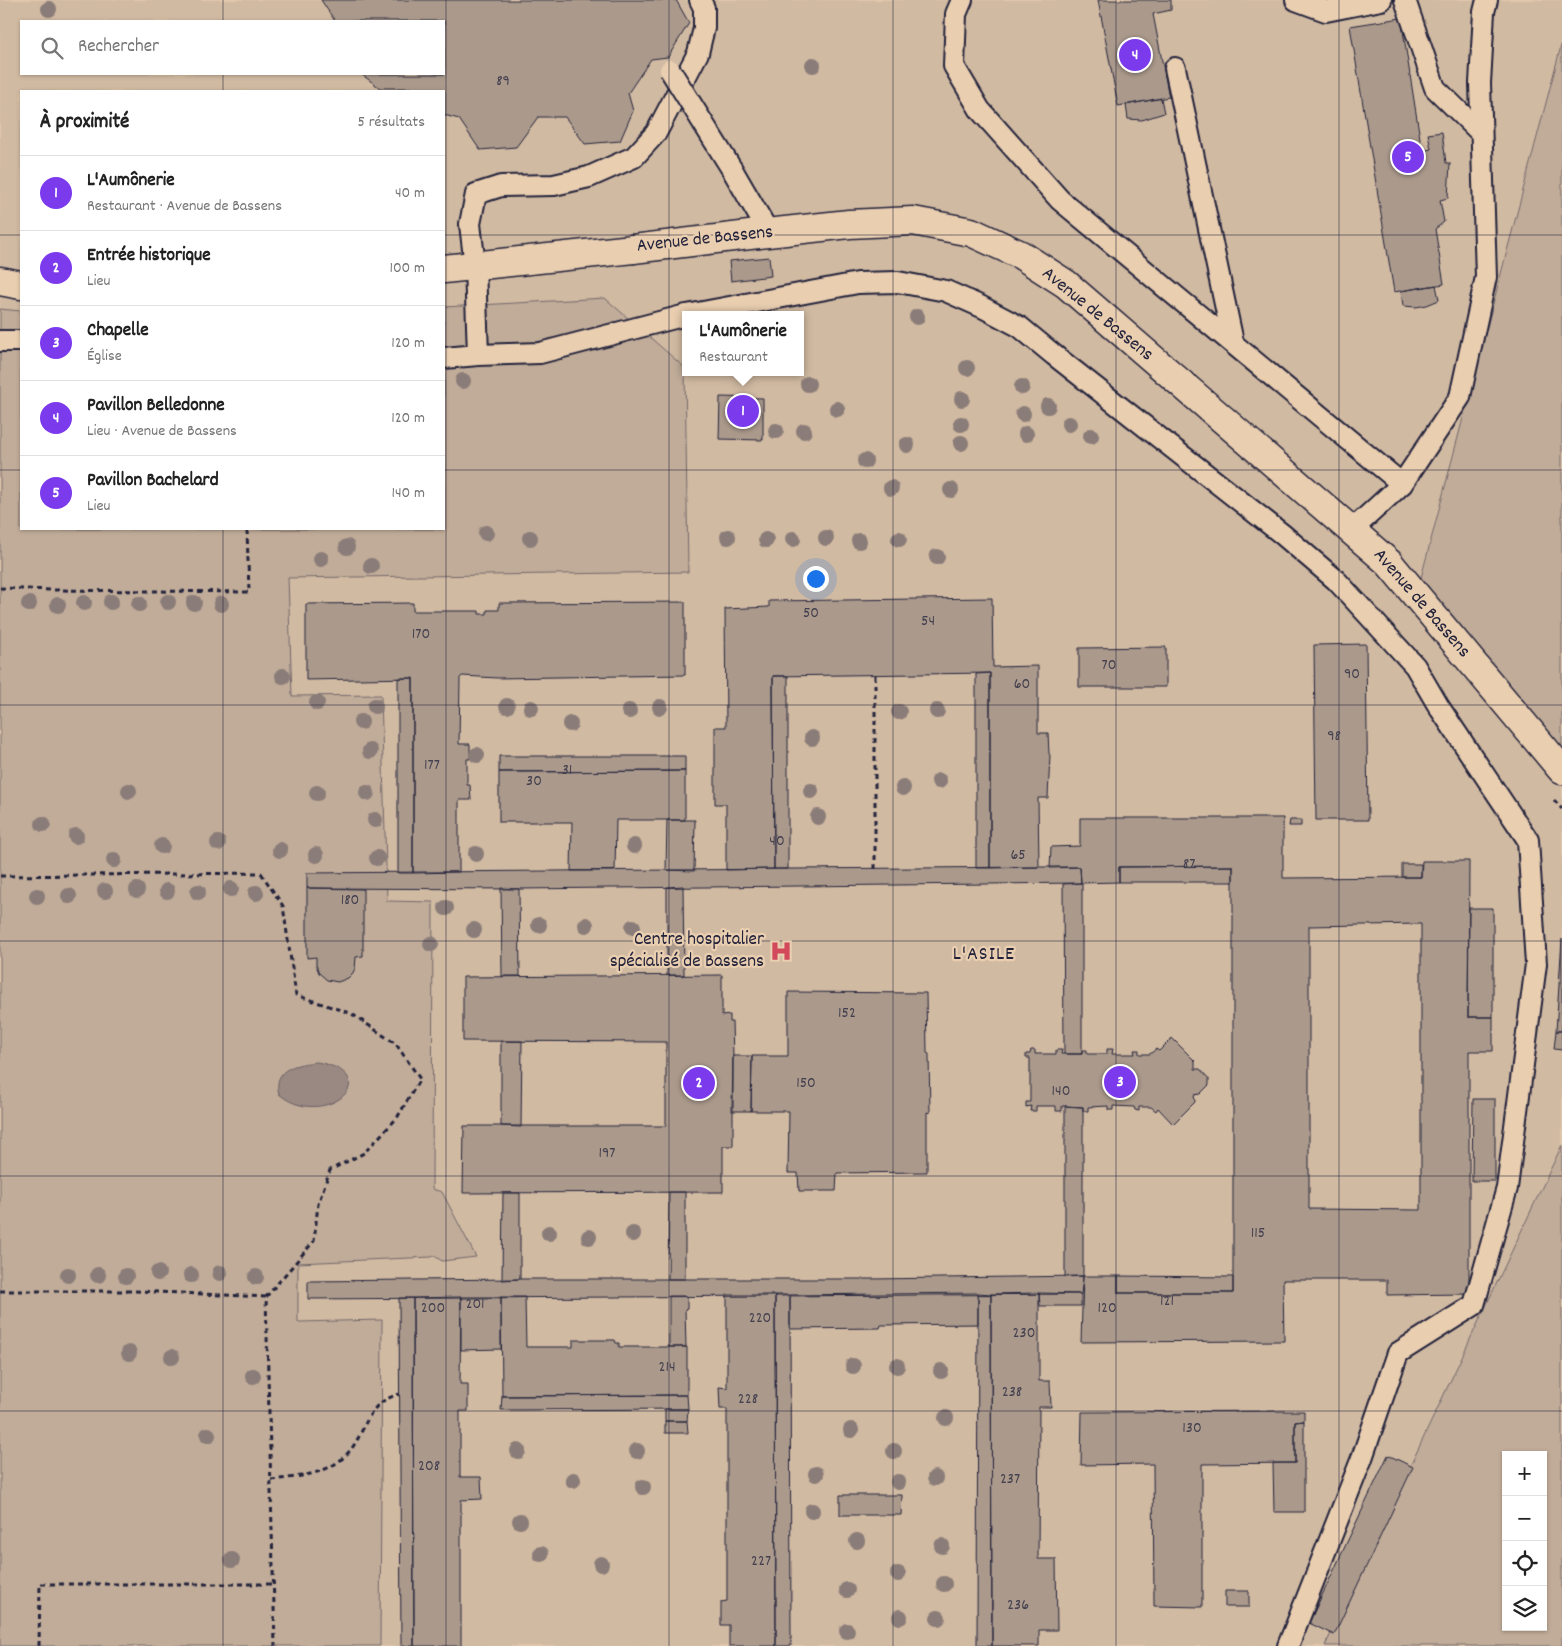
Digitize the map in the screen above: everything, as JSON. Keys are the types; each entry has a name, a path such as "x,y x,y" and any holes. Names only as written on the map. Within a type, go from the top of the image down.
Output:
{"main road":[{"name":"Avenue de Bassens","path":"445,269 850,224 913,221 971,232 1021,255 1066,284 1389,563 1562,770"},
{"path":"0,280 20,285"}],"lane":[{"path":"478,354 475,266 470,224 476,194 501,186 554,185 589,177 634,157 656,133 698,53 704,28 704,8 700,0"},
{"path":"962,0 956,14 954,66 980,110 1060,200 1402,484"},
{"path":"1296,0 1326,11 1381,0"},
{"path":"1405,0 1435,88 1481,133"},
{"path":"1352,530 1402,484 1460,397 1486,277 1480,83 1484,12 1487,0"},
{"path":"1175,68 1232,342"},
{"path":"670,70 734,171 763,234"},
{"path":"708,311 858,283 898,282 946,291 1020,327 1282,534 1336,580 1415,666 1439,707 1528,840 1536,964 1507,1188 1474,1306 1398,1353 1362,1458 1288,1646"},
{"path":"445,358 478,354 540,352 682,316"},
{"path":"0,341 20,341"}],"path":[{"path":"0,588 249,592 247,530"},
{"path":"875,675 875,869"},
{"path":"0,876 261,872 283,906 296,995 352,1014 396,1044 420,1078 397,1118 364,1153 330,1170 318,1204 314,1241 266,1297 275,1646"},
{"path":"0,1292 136,1292 266,1297"},
{"path":"271,1480 304,1476 329,1468 346,1455 358,1438 372,1410 388,1397 400,1394"},
{"path":"40,1646 40,1584 273,1584"}],"shaded area":[{"name":"Centre hospitalier spécialisé de Bassens","path":"0,0 1562,0 1562,42 1418,589 1562,750 1562,1151 1333,1646 0,1646"},
{"path":"1562,42 1562,750 1418,589"},
{"path":"605,298 682,365 682,376 685,376 688,572 288,578 292,696 381,695 387,901 433,902 432,1189 442,1192 476,1257 442,1261 433,1255 432,1257 298,1263 298,1322 382,1320 380,1646 0,1646 0,309 20,311 20,530 445,530 445,307"},
{"path":"317,1062 338,1069 348,1078 349,1088 342,1097 329,1104 313,1107 296,1104 279,1094 279,1078 283,1073 294,1066"},
{"path":"1562,1145 1562,1646 1325,1646"}],"building":[{"path":"321,0 676,0 689,23 668,57 651,59 628,93 633,111 620,141 585,144 565,117 538,117 516,147 480,150 459,119 445,115 445,90 380,88 362,75 445,75 445,20 334,20"},
{"path":"1098,0 1171,0 1171,10 1153,14 1169,97 1118,106"},
{"path":"1401,18 1422,151 1431,149 1428,134 1442,132 1446,163 1450,163 1448,198 1440,200 1444,222 1435,229 1444,284 1394,292 1350,26"},
{"path":"1161,98 1164,113 1142,120 1128,119 1126,105"},
{"path":"769,257 771,276 731,281 729,261"},
{"path":"1436,285 1439,300 1416,307 1403,306 1401,291"},
{"path":"720,397 763,398 763,440 719,439"},
{"path":"992,598 993,667 1038,666 1038,733 1048,733 1050,755 1048,798 1038,798 1039,867 990,868 990,673 773,676 774,869 726,870 726,804 715,804 715,727 726,727 725,609 769,607 769,601"},
{"path":"685,602 685,675 498,678 462,676 460,678 459,744 470,744 470,759 467,759 467,785 470,785 471,800 459,800 459,872 413,873 413,678 306,680 306,604 413,603 413,611 479,611 479,614 487,614 487,610 499,610 499,603"},
{"path":"1366,644 1368,820 1316,820 1314,645"},
{"path":"1166,647 1166,687 1079,687 1079,648"},
{"path":"990,673 990,868 976,868 976,674"},
{"path":"773,676 788,676 788,869 774,869"},
{"path":"398,678 413,678 413,873 398,873"},
{"path":"499,756 685,756 685,771 499,772"},
{"path":"685,771 685,820 616,820 615,871 571,871 572,822 499,822 499,772"},
{"path":"1080,818 1283,818 1283,878 1421,877 1422,861 1469,861 1468,1017 1493,1017 1493,1051 1469,1051 1469,1294 1387,1295 1387,1280 1283,1280 1284,1341 1081,1342 1083,1276 1118,1276 1118,1293 1233,1293 1233,866 1119,867 1119,882 1081,883 1080,867 1050,868 1051,847 1080,846","holes":["1421,924 1421,1210 1309,1209 1309,926"]},
{"path":"667,820 695,820 694,871 666,870"},
{"path":"1290,820 1301,820 1301,826 1289,826"},
{"path":"1402,864 1421,864 1421,877 1402,877"},
{"path":"1233,866 1233,882 1119,882 1119,867"},
{"path":"1080,867 1081,883 519,889 307,888 307,873"},
{"path":"1082,883 1082,1054 1064,1054 1063,884"},
{"path":"683,886 684,975 667,975 667,887"},
{"path":"307,888 363,889 363,956 356,957 355,969 352,974 338,982 327,980 319,973 316,957 307,958"},
{"path":"501,888 519,889 520,976 502,976"},
{"path":"1469,908 1493,908 1493,1017 1468,1017"},
{"path":"1562,939 1562,1031 1556,1031"},
{"path":"722,975 722,1016 730,1015 730,1022 732,1022 733,1056 733,1146 723,1146 723,1192 463,1193 464,1126 666,1126 666,1042 463,1041 463,977"},
{"path":"788,992 926,993 930,1113 927,1112 927,1172 837,1173 836,1191 799,1191 798,1173 788,1173 789,1111 751,1111 752,1056 788,1056"},
{"path":"1556,1031 1562,1031 1562,1050 1554,1049"},
{"path":"1172,1038 1195,1061 1195,1069 1200,1069 1209,1079 1209,1085 1200,1094 1194,1095 1195,1102 1173,1124 1158,1108 1156,1111 1151,1107 1139,1107 1139,1111 1135,1110 1134,1107 1113,1106 1113,1110 1108,1110 1108,1106 1088,1107 1088,1111 1083,1111 1083,1107 1062,1106 1062,1111 1056,1111 1056,1106 1036,1106 1036,1111 1030,1111 1031,1106 1026,1107 1026,1102 1030,1102 1030,1058 1026,1058 1026,1054 1030,1054 1031,1050 1035,1050 1035,1054 1056,1054 1056,1050 1062,1050 1061,1054 1082,1054 1082,1050 1087,1050 1087,1054 1107,1054 1107,1049 1113,1049 1112,1054 1135,1054 1134,1050 1139,1050 1139,1054 1150,1054 1156,1049 1159,1051"},
{"path":"501,1041 522,1041 521,1127 501,1126"},
{"path":"733,1056 752,1056 751,1111 732,1111"},
{"path":"1473,1099 1495,1099 1495,1181 1472,1181"},
{"path":"1065,1106 1083,1107 1083,1276 1065,1277"},
{"path":"669,1192 685,1192 685,1279 668,1279"},
{"path":"503,1193 520,1193 520,1279 502,1280"},
{"path":"1083,1276 1081,1294 308,1299 308,1281 872,1279"},
{"path":"1118,1276 1233,1277 1233,1293 1118,1293"},
{"path":"978,1293 978,1324 881,1325 880,1328 790,1329 790,1295"},
{"path":"978,1293 991,1294 992,1646 977,1646"},
{"path":"1039,1293 1081,1294 1081,1306 1040,1306"},
{"path":"1039,1293 1039,1381 1050,1381 1051,1407 1039,1407 1038,1559 1056,1559 1057,1630 1039,1630 1039,1646 992,1646 991,1294"},
{"path":"727,1295 775,1295 776,1646 729,1646 729,1625 721,1625 721,1602 727,1601 727,1409 720,1409 719,1387 727,1388"},
{"path":"775,1295 790,1295 791,1646 776,1646"},
{"path":"669,1296 687,1296 687,1308 685,1309 686,1347 669,1347"},
{"path":"461,1297 501,1297 501,1349 461,1350"},
{"path":"461,1297 460,1384 468,1384 468,1411 460,1411 460,1477 481,1477 482,1499 461,1500 461,1646 414,1646 413,1298"},
{"path":"501,1297 525,1297 526,1347 573,1347 573,1340 615,1340 616,1343 619,1343 619,1347 687,1347 687,1395 502,1396"},
{"path":"399,1298 413,1298 414,1646 401,1646"},
{"path":"687,1395 688,1409 501,1410 502,1396"},
{"path":"665,1409 688,1409 687,1421 665,1421"},
{"path":"1304,1411 1304,1421 1295,1422 1295,1463 1202,1464 1202,1607 1154,1606 1153,1464 1081,1465 1082,1412"},
{"path":"665,1421 687,1421 688,1433 665,1433"},
{"path":"1304,1421 1304,1512 1274,1512 1273,1463 1295,1463 1295,1422"},
{"path":"1388,1455 1413,1467 1334,1635 1309,1623"},
{"path":"840,1495 902,1495 901,1515 840,1515"},
{"path":"1225,1591 1249,1591 1249,1607 1225,1607"}],"place":[{"name":"Pavillon Belledonne","path":"1135,55"},
{"name":"Pavillon Bachelard","path":"1408,157"},
{"name":"L'Aumônerie","path":"743,411"},
{"name":"Centre hospitalier spécialisé de Bassens","path":"781,951"},
{"name":"Chapelle","path":"1120,1082"},
{"name":"Entrée historique","path":"699,1083"}],"district":[{"name":"L'ASILE","path":"984,955"}]}
